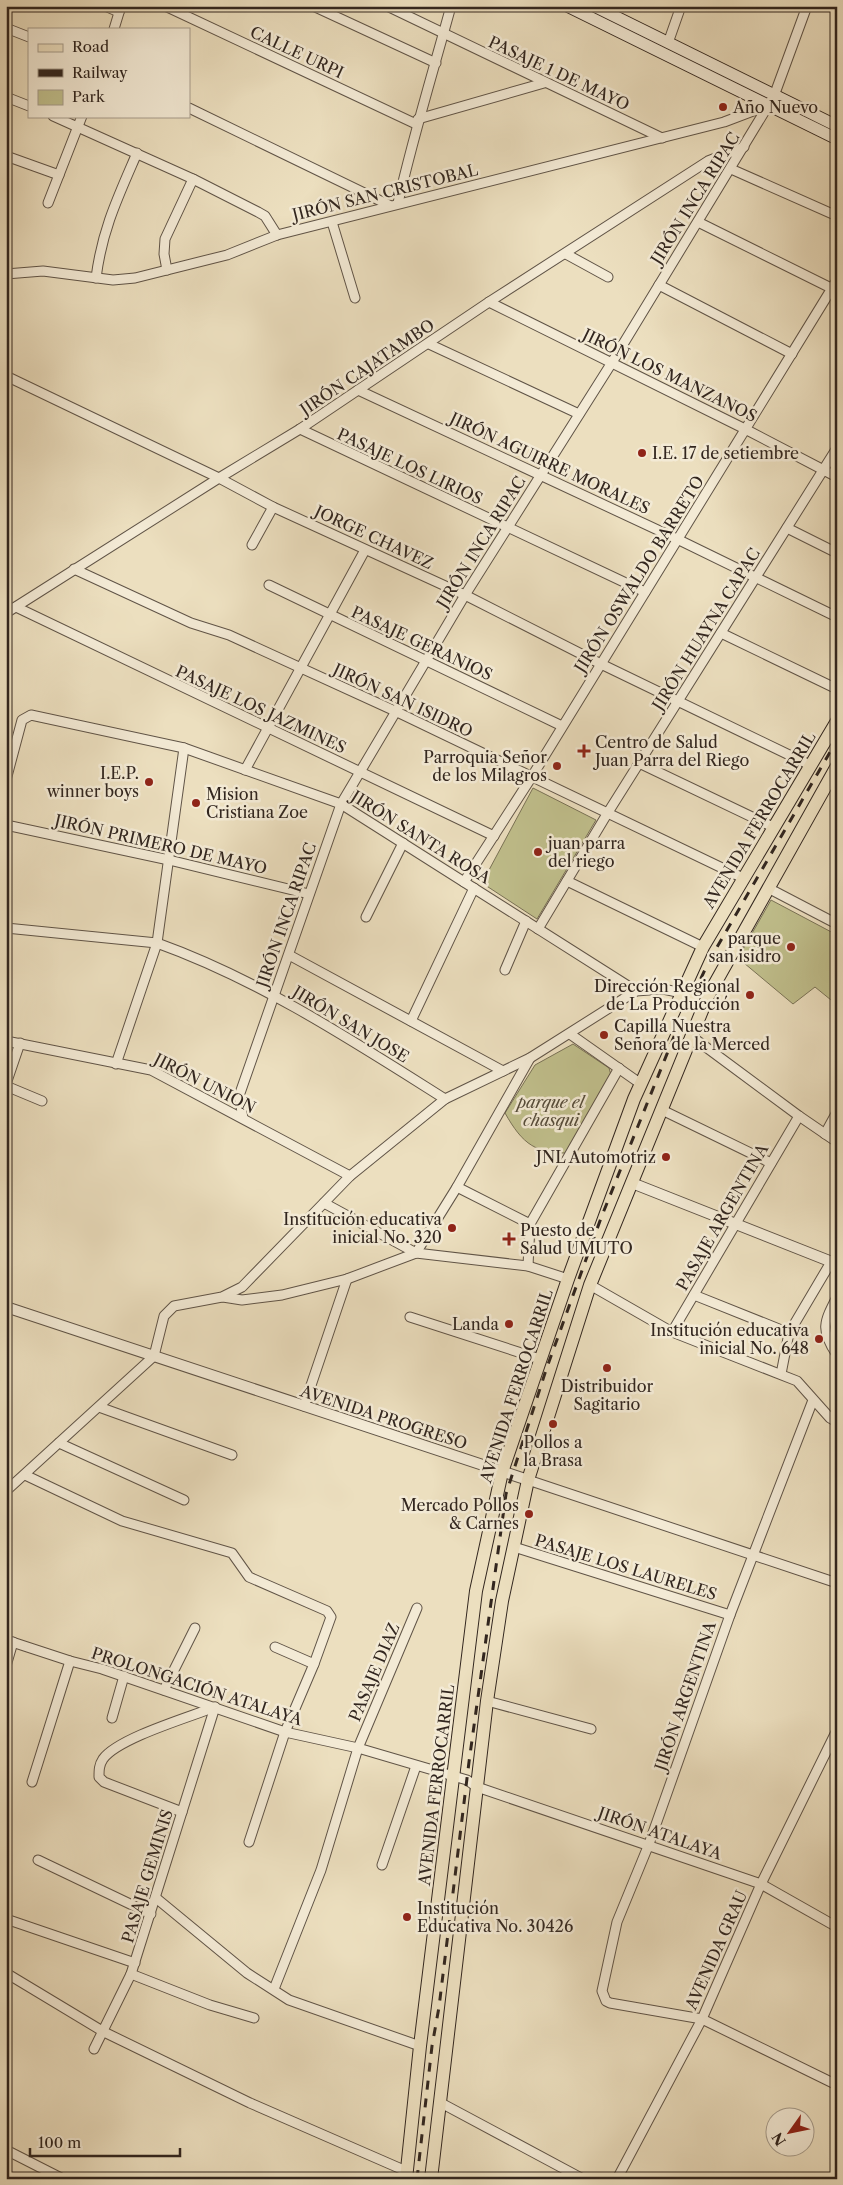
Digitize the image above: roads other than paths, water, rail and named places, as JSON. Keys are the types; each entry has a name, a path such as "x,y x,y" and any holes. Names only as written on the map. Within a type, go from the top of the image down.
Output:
{"main road":[{"path":"594,6 668,43 772,100"},
{"path":"572,7 834,128"},
{"name":"AVENIDA FERROCARRIL","path":"406,2175 476,1591 502,1472 568,1279 641,1084 703,947 837,721"},
{"path":"431,2179 441,2103 472,1784 502,1601 528,1480 590,1285 708,996 835,772"}],"street":[{"path":"105,6 120,9 114,28"},
{"name":"CALLE URPI","path":"166,6 417,122"},
{"path":"313,6 436,63"},
{"name":"PASAJE 1 DE MAYO","path":"388,6 544,83 662,138"},
{"path":"190,108 394,204 451,6"},
{"path":"668,43 681,6"},
{"name":"JIRÓN INCA RIPAC","path":"243,1118 239,1096 341,804 465,595 611,364 772,100 807,6"},
{"path":"6,28 28,36"},
{"path":"417,122 544,83"},
{"path":"6,97 28,106"},
{"name":"JIRÓN SAN CRISTOBAL","path":"6,274 43,270 112,280 135,278 227,256 277,235 332,222 394,204 724,122 772,100"},
{"path":"58,118 193,178 264,216 277,235"},
{"path":"48,203 81,118"},
{"name":"JIRÓN CAJATAMBO","path":"6,613 219,478 300,430 489,302 708,161 744,147"},
{"path":"96,278 100,248 108,222 137,153"},
{"path":"6,156 58,175"},
{"path":"731,168 837,216"},
{"path":"167,270 164,254 165,239 193,178"},
{"path":"332,222 355,298"},
{"path":"698,222 835,286"},
{"path":"566,254 608,277"},
{"path":"659,285 792,354"},
{"name":"JIRÓN OSWALDO BARRETO","path":"464,882 531,778 835,286"},
{"name":"JIRÓN LOS MANZANOS","path":"489,302 745,429 837,477"},
{"path":"429,344 578,414"},
{"name":"JORGE CHAVEZ","path":"6,376 219,478 273,507 465,595 601,664 810,765"},
{"name":"JIRÓN AGUIRRE MORALES","path":"358,390 677,539 837,617"},
{"name":"PASAJE LOS LIRIOS","path":"300,430 645,592"},
{"name":"JIRÓN HUAYNA CAPAC","path":"538,929 607,814 837,448"},
{"path":"252,544 273,507"},
{"path":"787,528 837,553"},
{"path":"245,770 365,550"},
{"name":"JIRÓN SAN ISIDRO","path":"74,569 191,623 229,635 395,711 531,778 743,878"},
{"name":"PASAJE GERANIOS","path":"269,585 562,726"},
{"name":"PASAJE LOS JAZMINES","path":"16,607 494,836"},
{"path":"721,633 837,689"},
{"name":"JIRÓN SANTA ROSA","path":"6,780 22,720 26,716 31,715 184,748 341,804 636,990"},
{"path":"116,1064 157,943 184,748"},
{"path":"639,763 773,827"},
{"name":"JIRÓN PRIMERO DE MAYO","path":"6,825 169,860 309,894"},
{"path":"366,917 403,843"},
{"path":"567,881 703,947"},
{"path":"410,1021 474,888"},
{"path":"768,888 837,924"},
{"path":"505,970 526,921"},
{"name":"JIRÓN SAN JOSE","path":"6,928 157,943 275,995 445,1099"},
{"path":"289,955 503,1071"},
{"path":"6,1492 154,1356 164,1316 168,1310 174,1306 222,1297 242,1287 350,1176 445,1099 530,1058 636,990 663,989 682,993"},
{"path":"570,1034 641,1084"},
{"path":"691,1036 798,1116 837,1142"},
{"name":"JIRÓN UNION","path":"6,1041 152,1070 350,1176"},
{"path":"20,1044 6,1085 42,1102"},
{"path":"222,1297 242,1300 282,1295 347,1279 416,1253 457,1187 530,1058"},
{"path":"528,1266 530,1224 618,1068"},
{"path":"662,1110 772,1163"},
{"path":"825,1134 837,1112"},
{"name":"PASAJE ARGENTINA","path":"672,1332 798,1116"},
{"path":"632,1183 834,1263 789,1333 781,1374"},
{"path":"457,1187 530,1224"},
{"path":"324,1203 416,1253 528,1266 568,1279"},
{"path":"304,1406 347,1279"},
{"path":"590,1285 672,1332 797,1381 813,1400 837,1422"},
{"path":"694,1295 789,1333"},
{"path":"837,1297 824,1326 827,1338 837,1355"},
{"name":"AVENIDA PROGRESO","path":"6,1307 837,1583"},
{"path":"410,1317 540,1359"},
{"name":"JIRÓN ARGENTINA","path":"702,2019 610,2003 606,2001 602,1991 617,1922 649,1844 730,1615 813,1400"},
{"path":"99,1407 232,1455"},
{"path":"59,1443 184,1500"},
{"path":"24,1475 122,1521 232,1553 249,1578 328,1611 331,1617 314,1664 285,1732 249,1842"},
{"name":"PASAJE LOS LAURELES","path":"514,1547 730,1615"},
{"name":"PASAJE DIAZ","path":"274,1989 321,1870 358,1748 417,1608"},
{"path":"164,1690 194,1628"},
{"path":"6,1666 10,1641"},
{"name":"PROLONGACIÓN ATALAYA","path":"10,1641 70,1662 124,1676 285,1732 358,1748 472,1784"},
{"path":"275,1647 314,1664"},
{"path":"32,1782 70,1662"},
{"path":"112,1718 124,1676"},
{"path":"487,1701 591,1729"},
{"path":"182,1812 104,1782 99,1777 99,1768 104,1758 115,1749 156,1729 215,1707"},
{"name":"PASAJE GEMINIS","path":"94,2049 104,2032 135,1963 215,1707"},
{"name":"AVENIDA GRAU","path":"617,2179 702,2019 761,1884 837,1730"},
{"path":"382,1865 416,1766"},
{"name":"JIRÓN ATALAYA","path":"472,1784 761,1884 837,1927"},
{"path":"38,1860 151,1914"},
{"path":"156,1898 247,1973 290,2000 420,2046"},
{"path":"6,1919 135,1963"},
{"path":"6,1973 104,2032 250,2103 406,2175"},
{"path":"131,1974 210,2005 254,2018"},
{"path":"702,2019 837,2085"},
{"path":"441,2103 583,2179"},
{"path":"6,2150 63,2179"}],"railway":[{"path":"417,2179 432,2046 439,2007 469,1762 506,1494 546,1370 601,1218 675,1034 709,961 837,740"}],"place":[{"name":"Año Nuevo","path":"723,107"},
{"name":"I.E. 17 de setiembre","path":"642,453"},
{"name":"Centro de Salud Juan Parra del Riego","path":"584,751"},
{"name":"Parroquia Señor de los Milagros","path":"557,766"},
{"name":"I.E.P. winner boys","path":"149,782"},
{"name":"Mision Cristiana Zoe","path":"196,803"},
{"name":"juan parra del riego","path":"538,852"},
{"name":"parque san isidro","path":"791,947"},
{"name":"Dirección Regional de La Producción","path":"750,995"},
{"name":"Capilla Nuestra Señora de la Merced","path":"604,1035"},
{"name":"JNL Automotriz","path":"666,1157"},
{"name":"Institución educativa inicial No. 320","path":"452,1228"},
{"name":"Puesto de Salud UMUTO","path":"509,1239"},
{"name":"Landa","path":"509,1324"},
{"name":"Institución educativa inicial No. 648","path":"819,1339"},
{"name":"Distribuidor Sagitario","path":"607,1368"},
{"name":"Pollos a la Brasa","path":"553,1424"},
{"name":"Mercado Pollos & Carnes","path":"529,1514"},
{"name":"Institución Educativa No. 30426","path":"407,1917"}],"park label":[{"name":"parque el chasqui","path":"551,1111"}]}
